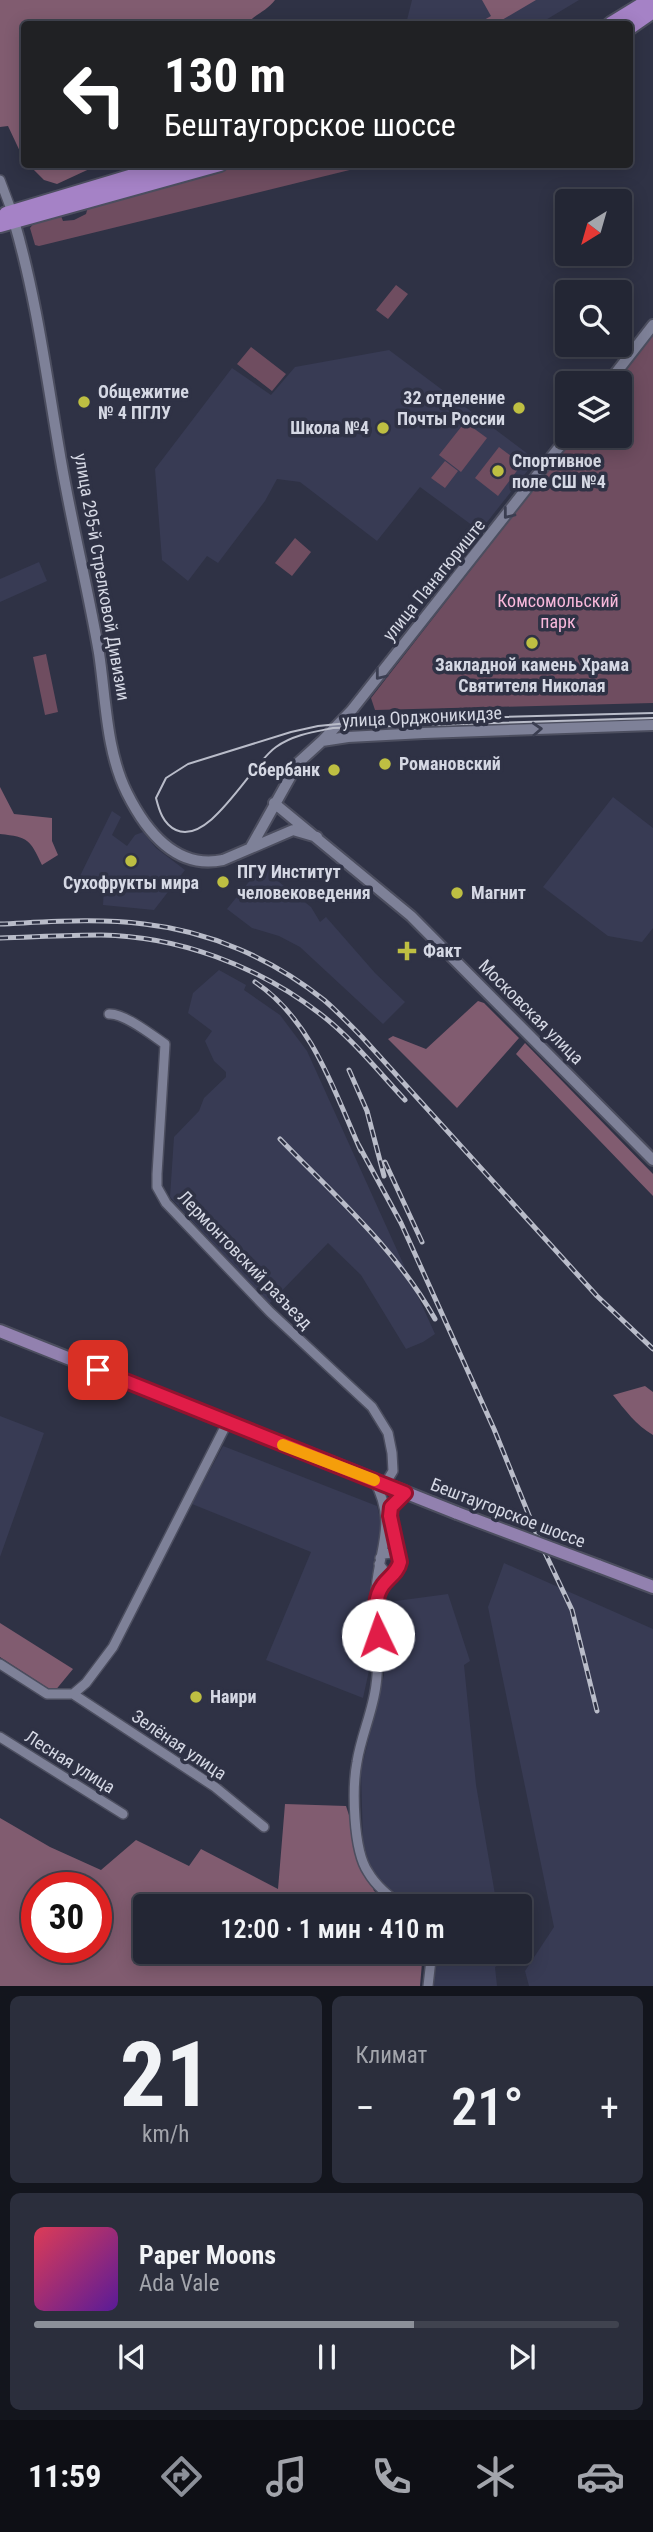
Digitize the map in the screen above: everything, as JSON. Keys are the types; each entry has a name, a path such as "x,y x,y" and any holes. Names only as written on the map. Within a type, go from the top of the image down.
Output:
{"main road":[{"path":"616,21 650,0"},
{"path":"633,25 653,11"},
{"path":"139,179 164,168"},
{"path":"6,218 139,179 198,168"},
{"name":"Бештаугорское шоссе","path":"0,1331 405,1493 653,1587"}],"street":[{"path":"0,180 6,218"},
{"name":"улица 295-й Стрелковой Дивизии","path":"6,218 27,268 69,505 99,654 107,715 126,792 143,820 166,847 182,857 211,863 251,847"},
{"path":"617,371 653,325"},
{"name":"улица Панагюриште","path":"322,741 359,701 559,448"},
{"name":"улица Орджоникидзе","path":"251,847 299,763 322,741 424,733 653,724"},
{"name":"Московская улица","path":"274,803 411,916 653,1160"},
{"path":"251,847 293,830 317,837"},
{"name":"Лермонтовский разъезд","path":"109,1014 126,1019 165,1044 157,1174 158,1187 166,1203 270,1312 373,1407 388,1433 392,1453 391,1478 379,1482"},
{"path":"0,1664 47,1694 73,1694 86,1683 113,1647 227,1423"},
{"path":"379,1482 385,1504 386,1528 385,1545 379,1561 375,1603 378,1635 376,1686 357,1761 354,1791 355,1819 362,1860 367,1872 386,1894"},
{"path":"375,1603 379,1592 399,1567 390,1516 391,1507 405,1493"},
{"path":"379,1561 388,1552 398,1556"},
{"path":"379,1561 385,1572 396,1571"},
{"name":"Зелёная улица","path":"73,1694 215,1787 264,1827"},
{"name":"Лесная улица","path":"0,1737 123,1814"},
{"path":"428,1986 431,1964"}],"shaded area":[{"path":"0,0 275,0 250,21 21,21 21,154 8,126 0,127"},
{"path":"412,0 579,0 544,21 407,21"},
{"path":"482,0 536,0 500,21 484,20 491,16"},
{"path":"32,168 92,168 57,184 44,180"},
{"name":"Школа №4","path":"389,350 536,460 480,531 420,487 377,541 300,482 277,479 265,501 218,563 207,556 188,581 162,560 155,469 232,368 271,395 295,367"},
{"path":"39,562 47,581 0,602 0,579"},
{"path":"0,787 14,814 52,818 52,841 58,855 42,865 27,841 0,834"},
{"path":"613,797 653,828 653,928 642,942 608,936 543,887"},
{"path":"112,811 121,817 112,835 127,846 135,835 143,832 156,848 185,870 154,910 103,905 104,889 78,880"},
{"path":"264,863 279,882 311,907 320,922 326,917 375,973 405,1002 383,1024 300,947 279,936 252,928 227,909"},
{"path":"219,970 246,985 244,990 280,1015 307,1051 435,1334 423,1342 406,1349 361,1275 328,1243 269,1304 170,1197 174,1137 199,1111 204,1098 226,1077 226,1072 214,1061 205,1041 212,1031 188,1013 193,993"},
{"path":"478,1001 484,1003 519,1038 457,1108 388,1039 393,1036 426,1049"},
{"path":"525,1043 653,1174 653,1196 516,1054"},
{"path":"645,1386 653,1392 653,1435 626,1412 613,1395"},
{"path":"0,1416 44,1433 0,1557"},
{"path":"223,1446 377,1506 383,1530 370,1583 370,1666 363,1698 266,1660 311,1552 192,1504"},
{"path":"504,1563 653,1629 653,1986 529,1986 525,1971 554,1927 488,1607"},
{"path":"448,1594 470,1661 464,1665 476,1785 495,1894 397,1894 384,1885 372,1871 363,1843 361,1771 384,1675 381,1603"},
{"path":"0,1623 73,1669 54,1692 0,1657"},
{"path":"285,1804 346,1806 374,1891 379,1894 133,1894 133,1964 422,1964 420,1986 0,1986 0,1818 50,1847 101,1870 136,1840 189,1866 201,1849 278,1889"},
{"path":"433,1964 500,1964 495,1967 497,1986 432,1986"}],"green space":[{"path":"232,168 358,168 35,245 30,228 34,223 61,216 63,221 74,220 86,214 88,207 141,189"},
{"path":"396,285 408,294 388,319 376,310"},
{"name":"Комсомольский парк","path":"653,335 653,703 375,710 371,698 566,448 632,448 632,371 625,371"},
{"path":"251,347 286,374 272,391 237,364"},
{"path":"465,422 487,438 461,472 439,455"},
{"name":"Спортивное поле СШ №4","path":"499,447 522,464 498,496 475,478"},
{"path":"445,461 458,471 445,488 431,478"},
{"path":"295,538 311,552 292,576 275,563"},
{"path":"46,654 58,712 45,715 33,657"}],"tram line":[{"path":"653,713 379,720 318,726 188,764 166,778 156,798 160,812 168,824 176,830 189,832 216,815 276,747 296,737 333,728 653,718"}],"railway":[{"path":"0,924 108,921 168,928 216,940 239,949 304,985 329,1004 362,1037 597,1296 653,1349"},
{"path":"0,938 89,935 130,937 188,948 244,968 295,996 331,1022 405,1100"},
{"path":"255,982 275,998 306,1036 331,1081 361,1151"},
{"path":"349,1070 367,1111 384,1176"},
{"path":"280,1139 383,1246 402,1269 435,1319"},
{"path":"358,1144 401,1223 572,1610 597,1711"},
{"path":"385,1162 422,1242"}],"slow traffic":[{"path":"283,1445 374,1480"}],"place":[{"name":"Общежитие № 4 ПГЛУ","path":"84,402"},
{"name":"32 отделение Почты России","path":"519,408"},
{"name":"Школа №4","path":"383,428"},
{"name":"Спортивное поле СШ №4","path":"498,471"},
{"name":"Закладной камень Храма Святителя Николая","path":"532,643"},
{"name":"Романовский","path":"385,764"},
{"name":"Сбербанк","path":"334,770"},
{"name":"Сухофрукты мира","path":"131,861"},
{"name":"ПГУ Институт человековедения","path":"223,882"},
{"name":"Магнит","path":"457,893"},
{"name":"Факт","path":"407,951"},
{"name":"Наири","path":"196,1697"}],"route":[{"path":"98,1370 405,1493 395,1500 391,1507 390,1516 400,1562 399,1567 384,1583 375,1603 378,1635"}]}
